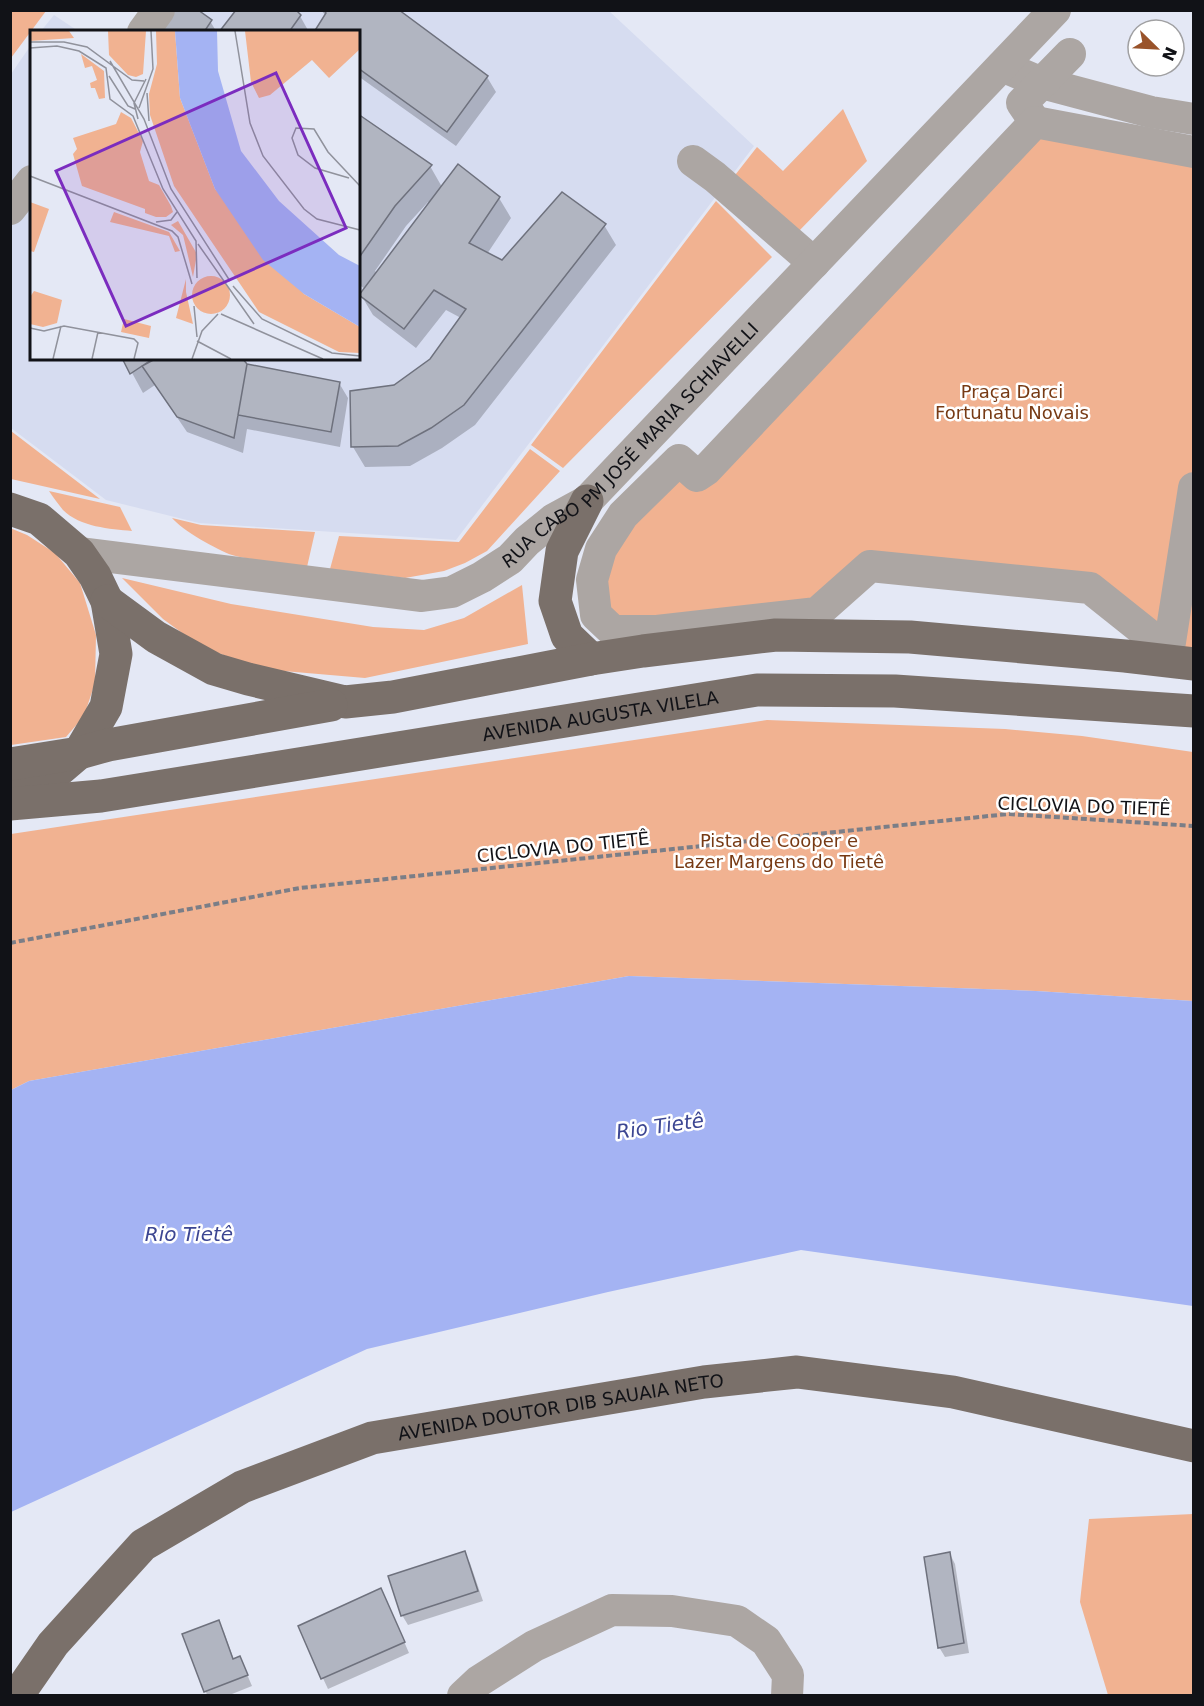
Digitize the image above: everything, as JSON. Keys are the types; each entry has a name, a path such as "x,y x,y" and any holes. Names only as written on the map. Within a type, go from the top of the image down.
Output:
{"main road":[{"path":"586,501 562,551 555,601 567,636 591,659"},
{"path":"10,509 39,519 79,553 95,576 107,601 116,654 106,707 79,753 38,788 10,798"},
{"path":"107,601 156,637 214,669 345,702"},
{"path":"10,764 345,702 393,697 591,659 776,635 910,638 1194,664"},
{"name":"AVENIDA AUGUSTA VILELA","path":"10,804 101,796 757,690 895,691 1194,711"},
{"path":"1002,699 1194,731"},
{"name":"AVENIDA DOUTOR DIB SAUAIA NETO","path":"16,1695 53,1644 143,1545 242,1487 372,1438 704,1382 797,1372 953,1392 1194,1446"}],"street":[{"path":"144,30 159,10"},
{"name":"RUA CABO PM JOSÉ MARIA SCHIAVELLI","path":"79,553 422,596 452,592 482,578 510,560 554,519 586,501 1054,10"},
{"path":"1070,54 1022,103 1035,122 1194,152"},
{"path":"1002,66 1041,83 1151,112 1194,119"},
{"path":"1035,122 706,470 697,476 680,460 623,515 601,549 592,580 596,615 613,631 657,631 817,613 870,566 1090,588 1154,639 1170,642 1194,488"},
{"path":"693,161 715,177 814,263"},
{"path":"10,209 30,184"},
{"path":"463,1695 478,1681 534,1646 612,1610 622,1610 672,1611 737,1621 766,1641 788,1676 787,1695"}],"path":[{"name":"CICLOVIA DO TIETÊ","path":"10,943 300,888 1008,814 1194,826"}],"shaded area":[{"path":"146,11 609,11 754,146 456,540 199,523 106,500 11,428 11,74 30,46 30,360 360,360 360,30 132,30"},
{"path":"54,15 76,30 42,30"}],"green space":[{"path":"10,11 46,11 11,58"},
{"path":"843,109 867,161 798,232 732,179 757,147 783,171"},
{"name":"Praça Darci Fortunatu Novais","path":"1031,118 1193,143 1193,650 1175,649 1086,592 870,573 817,621 614,637 595,545 696,467"},
{"path":"716,201 772,257 563,468 531,445"},
{"path":"11,431 100,499 11,479"},
{"path":"530,449 560,471 487,551 444,571 405,578 330,569 339,536 459,542"},
{"path":"49,491 120,507 132,531 96,526 78,520 63,510"},
{"path":"172,518 201,525 315,532 307,567 232,555 200,539"},
{"path":"10,528 27,535 55,553 80,583 96,635 95,683 84,716 66,737 11,745"},
{"path":"122,578 231,604 373,627 424,630 464,618 522,585 528,644 365,678 260,669 200,646 163,619"},
{"name":"Pista de Cooper e Lazer Margens do Tietê","path":"767,720 1005,729 1082,736 1193,752 1193,1001 1036,991 629,976 29,1081 11,1090 11,834"},
{"path":"1193,1514 1193,1695 1108,1695 1080,1602 1089,1519"}],"water":[{"name":"Rio Tietê","path":"629,976 1036,991 1193,1001 1193,1306 801,1250 608,1292 367,1349 11,1512 11,1090 29,1081"}],"building":[{"path":"173,10 198,10 212,20 205,30 159,30"},
{"path":"236,10 296,10 301,15 290,30 221,30"},
{"path":"324,10 399,10 488,76 447,132 360,69 360,30 315,30 326,13"},
{"path":"360,115 432,165 395,206 360,256"},
{"path":"458,164 500,197 469,243 502,260 562,192 606,224 464,405 431,428 398,446 351,447 350,391 394,385 430,359 466,309 434,290 404,329 360,294"},
{"path":"123,360 151,360 130,374"},
{"path":"153,360 244,360 247,364 234,438 177,417 142,366"},
{"path":"247,364 340,382 331,432 238,415"},
{"path":"465,1551 478,1591 401,1616 388,1576"},
{"path":"950,1552 964,1643 938,1648 924,1557"},
{"path":"381,1588 405,1642 321,1679 298,1626"},
{"path":"219,1620 233,1659 240,1656 248,1675 204,1692 182,1634"}]}
